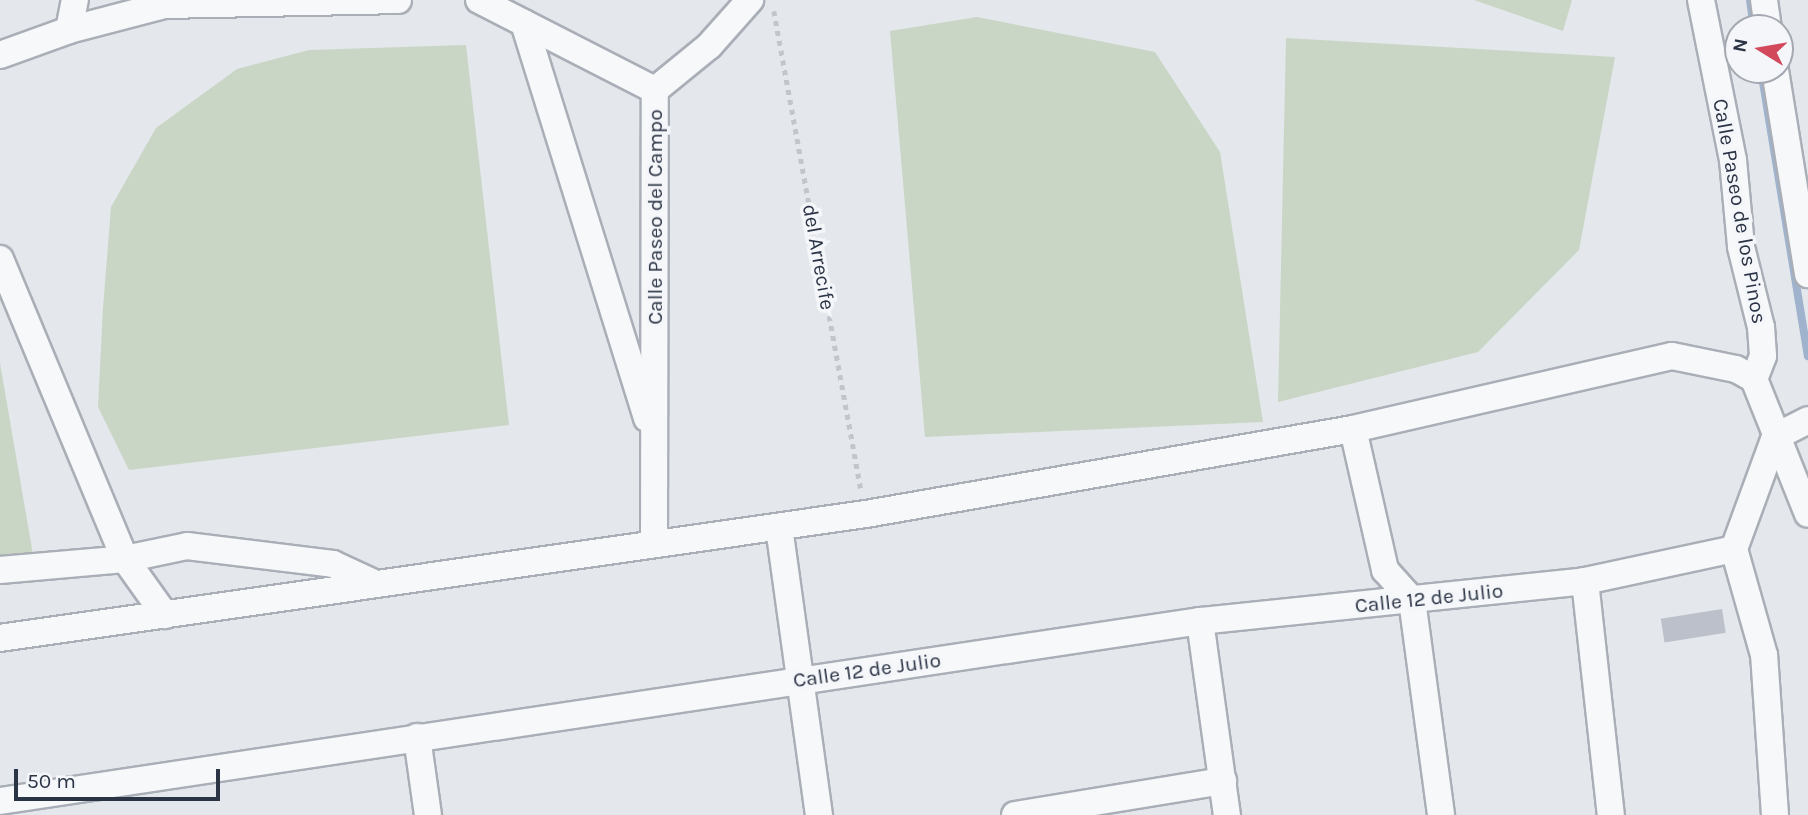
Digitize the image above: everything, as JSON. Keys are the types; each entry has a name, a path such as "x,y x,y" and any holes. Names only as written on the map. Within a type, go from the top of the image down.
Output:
{"street":[{"path":"69,30 75,0"},
{"path":"0,55 69,30 164,5 398,0"},
{"name":"Calle Paseo del Campo","path":"479,0 656,90 654,543"},
{"path":"656,90 709,46 750,0"},
{"name":"Calle Paseo de los Pinos","path":"1701,0 1733,160 1741,247 1761,327 1763,356 1754,379"},
{"path":"524,23 654,443"},
{"path":"1777,84 1808,274"},
{"path":"0,259 7,292 125,559 165,615"},
{"path":"0,638 866,514 1353,429 1672,356 1736,369 1754,379 1791,429 1808,514"},
{"path":"1353,429 1385,570 1412,600 1441,815"},
{"path":"1775,815 1764,655 1734,549 1791,429"},
{"path":"779,527 797,680 819,815"},
{"path":"0,570 125,559 187,546 333,564 376,584"},
{"name":"Calle 12 de Julio","path":"0,801 1200,621 1585,581 1734,549"},
{"path":"1585,581 1611,815"},
{"path":"1200,621 1227,815"},
{"path":"418,737 428,815"},
{"path":"1015,815 1223,781"}],"path":[{"name":"del Arrecife","path":"772,0 866,514"}],"green space":[{"path":"1474,0 1572,0 1563,31"},
{"path":"977,17 1155,52 1220,152 1263,422 925,437 890,31"},
{"path":"1286,38 1615,57 1579,250 1478,352 1278,402"},
{"path":"466,45 509,425 129,470 98,407 103,308 111,207 156,128 237,69 309,50"},
{"path":"0,363 37,578 0,585"}],"building":[{"path":"1722,609 1726,633 1665,642 1661,619"}],"waterway":[{"path":"1750,0 1752,14"},
{"path":"1763,84 1808,356"}]}
